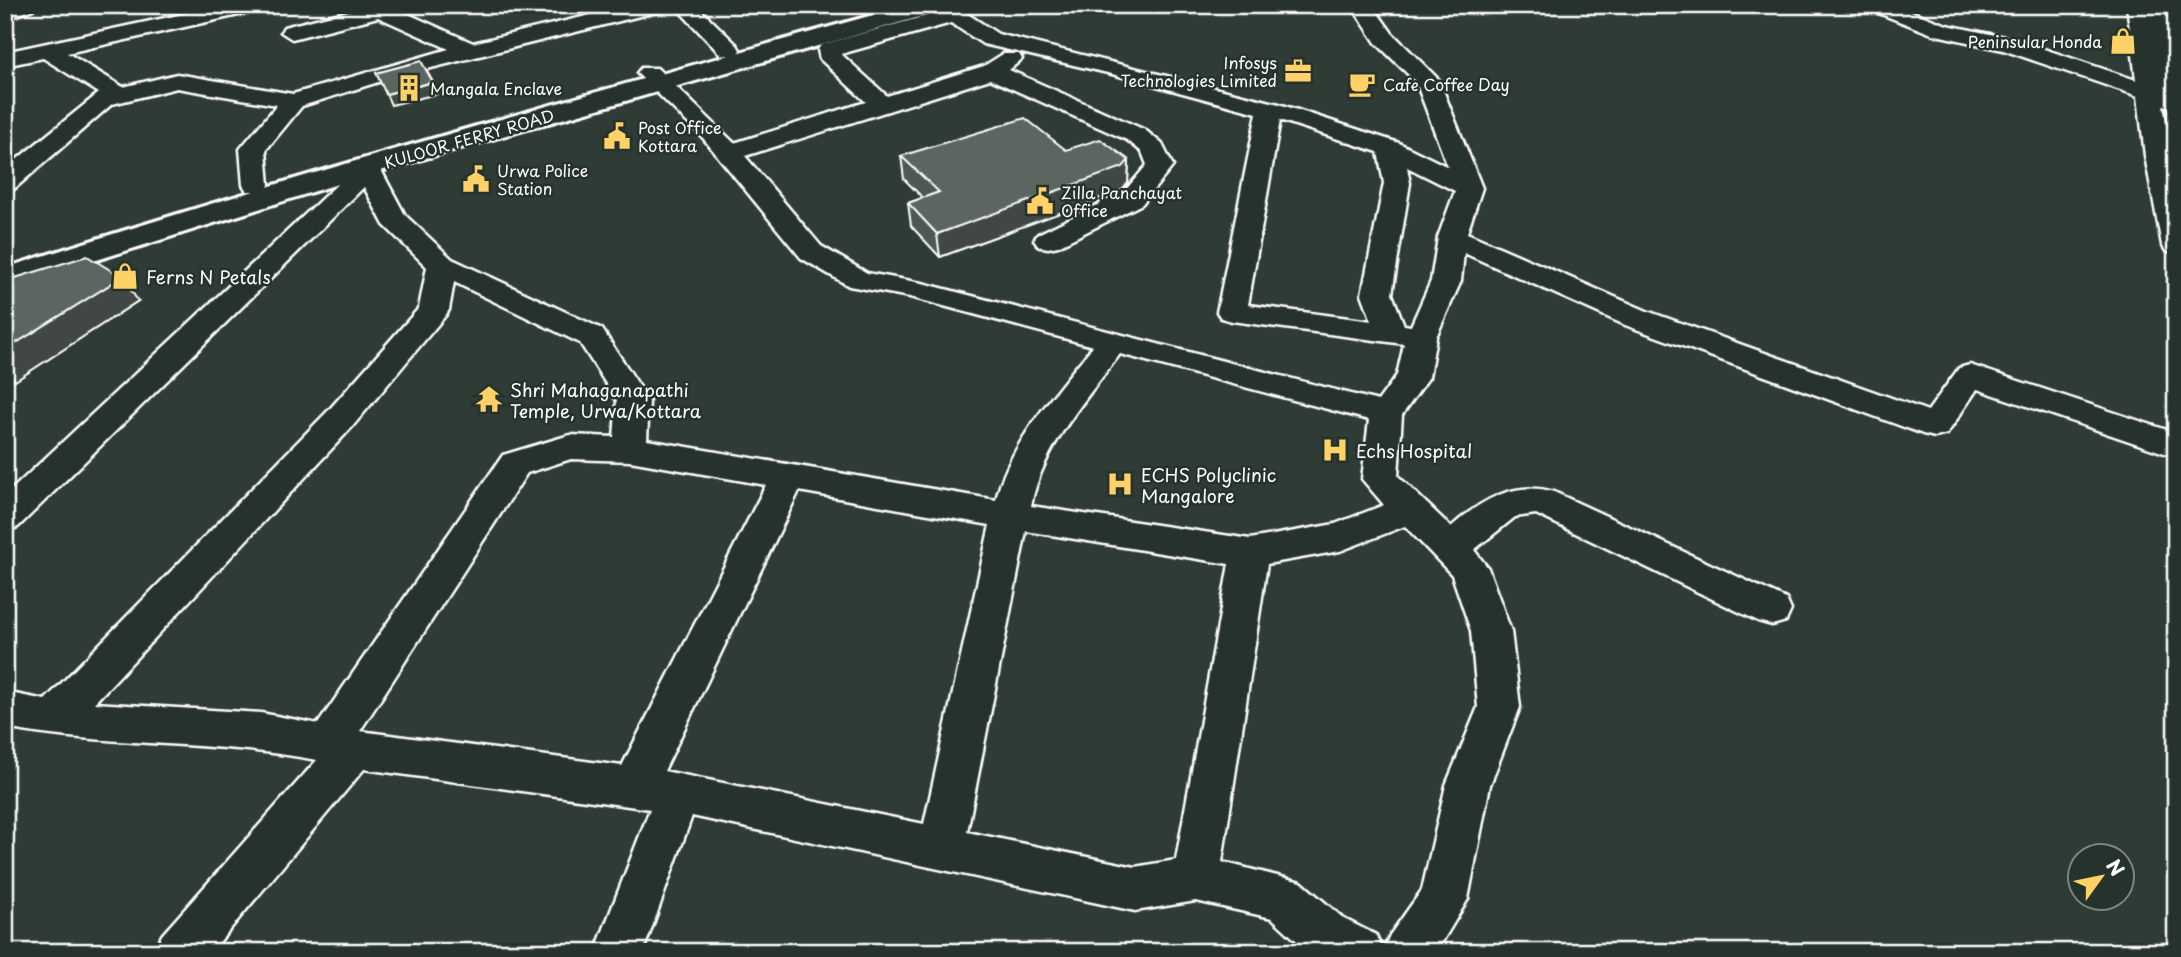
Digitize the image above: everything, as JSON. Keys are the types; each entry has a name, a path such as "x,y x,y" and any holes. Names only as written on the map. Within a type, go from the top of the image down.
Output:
{"main road":[{"name":"KULOOR FERRY ROAD","path":"5,279 369,169 729,50 900,5"},
{"name":"KULOOR FERRY ROAD","path":"5,265 256,185 653,77 944,8"},
{"path":"2141,9 2176,100"}],"street":[{"path":"5,14 26,5"},
{"path":"5,59 50,52 259,5 296,37 380,10 471,50"},
{"path":"5,183 104,99 177,81 294,101 383,73 661,5"},
{"path":"684,5 729,50"},
{"path":"1361,5 1384,38 1427,80 1469,188 1452,237 1446,281 1406,336"},
{"path":"1875,5 1953,34 1978,41 2006,44 2176,100"},
{"path":"883,105 828,54 829,50 944,8 991,40 1026,50 1117,68 1270,108 1390,148 1469,188"},
{"path":"2141,9 2150,92 2176,245"},
{"path":"728,153 992,71 1026,50"},
{"path":"50,52 119,95"},
{"path":"992,71 1136,135 1157,155 1160,166 1133,198 1048,240"},
{"path":"653,77 728,153 811,252 859,280 912,289 1386,414"},
{"path":"256,185 253,149 294,101"},
{"path":"1270,108 1232,312 1406,336"},
{"path":"1390,148 1397,183 1377,294 1406,336 1413,377 1386,414 1380,479 1408,510 1469,568 1491,631 1499,707 1468,785 1444,899 1407,952"},
{"path":"5,518 369,169 394,219 442,265 591,337 634,401 630,449"},
{"path":"1452,237 1636,318 1935,426 1970,375 2176,445"},
{"path":"53,719 340,419 434,310 442,265"},
{"path":"941,848 1018,481 1059,410 1113,342"},
{"path":"180,952 341,746 515,464 569,447 630,449 1011,516 1250,553 1340,537 1408,510"},
{"path":"619,952 656,790 788,477"},
{"path":"1451,549 1500,508 1527,498 1542,501 1772,610"},
{"path":"1196,879 1250,553"},
{"path":"5,709 53,719 261,731 341,746 656,790 1135,889 1196,879 1284,898 1326,936 1359,952"}],"building":[{"path":"421,61 433,82 386,94 376,73"},
{"path":"1025,118 1066,150 1100,139 1129,160 1123,167 937,234 908,203 939,192 901,156"},
{"path":"87,256 122,277 5,350 5,281"}],"place":[{"name":"Peninsular Honda","path":"2123,41"},
{"name":"Infosys Technologies Limited","path":"1298,71"},
{"name":"Cafe Coffee Day","path":"1362,84"},
{"name":"Mangala Enclave","path":"409,88"},
{"name":"Post Office Kottara","path":"617,136"},
{"name":"Urwa Police Station","path":"476,179"},
{"name":"Zilla Panchayat Office","path":"1040,201"},
{"name":"Ferns N Petals","path":"125,276"},
{"name":"Shri Mahaganapathi Temple, Urwa/Kottara","path":"489,399"},
{"name":"Echs Hospital","path":"1335,450"},
{"name":"ECHS Polyclinic Mangalore","path":"1120,484"}]}
